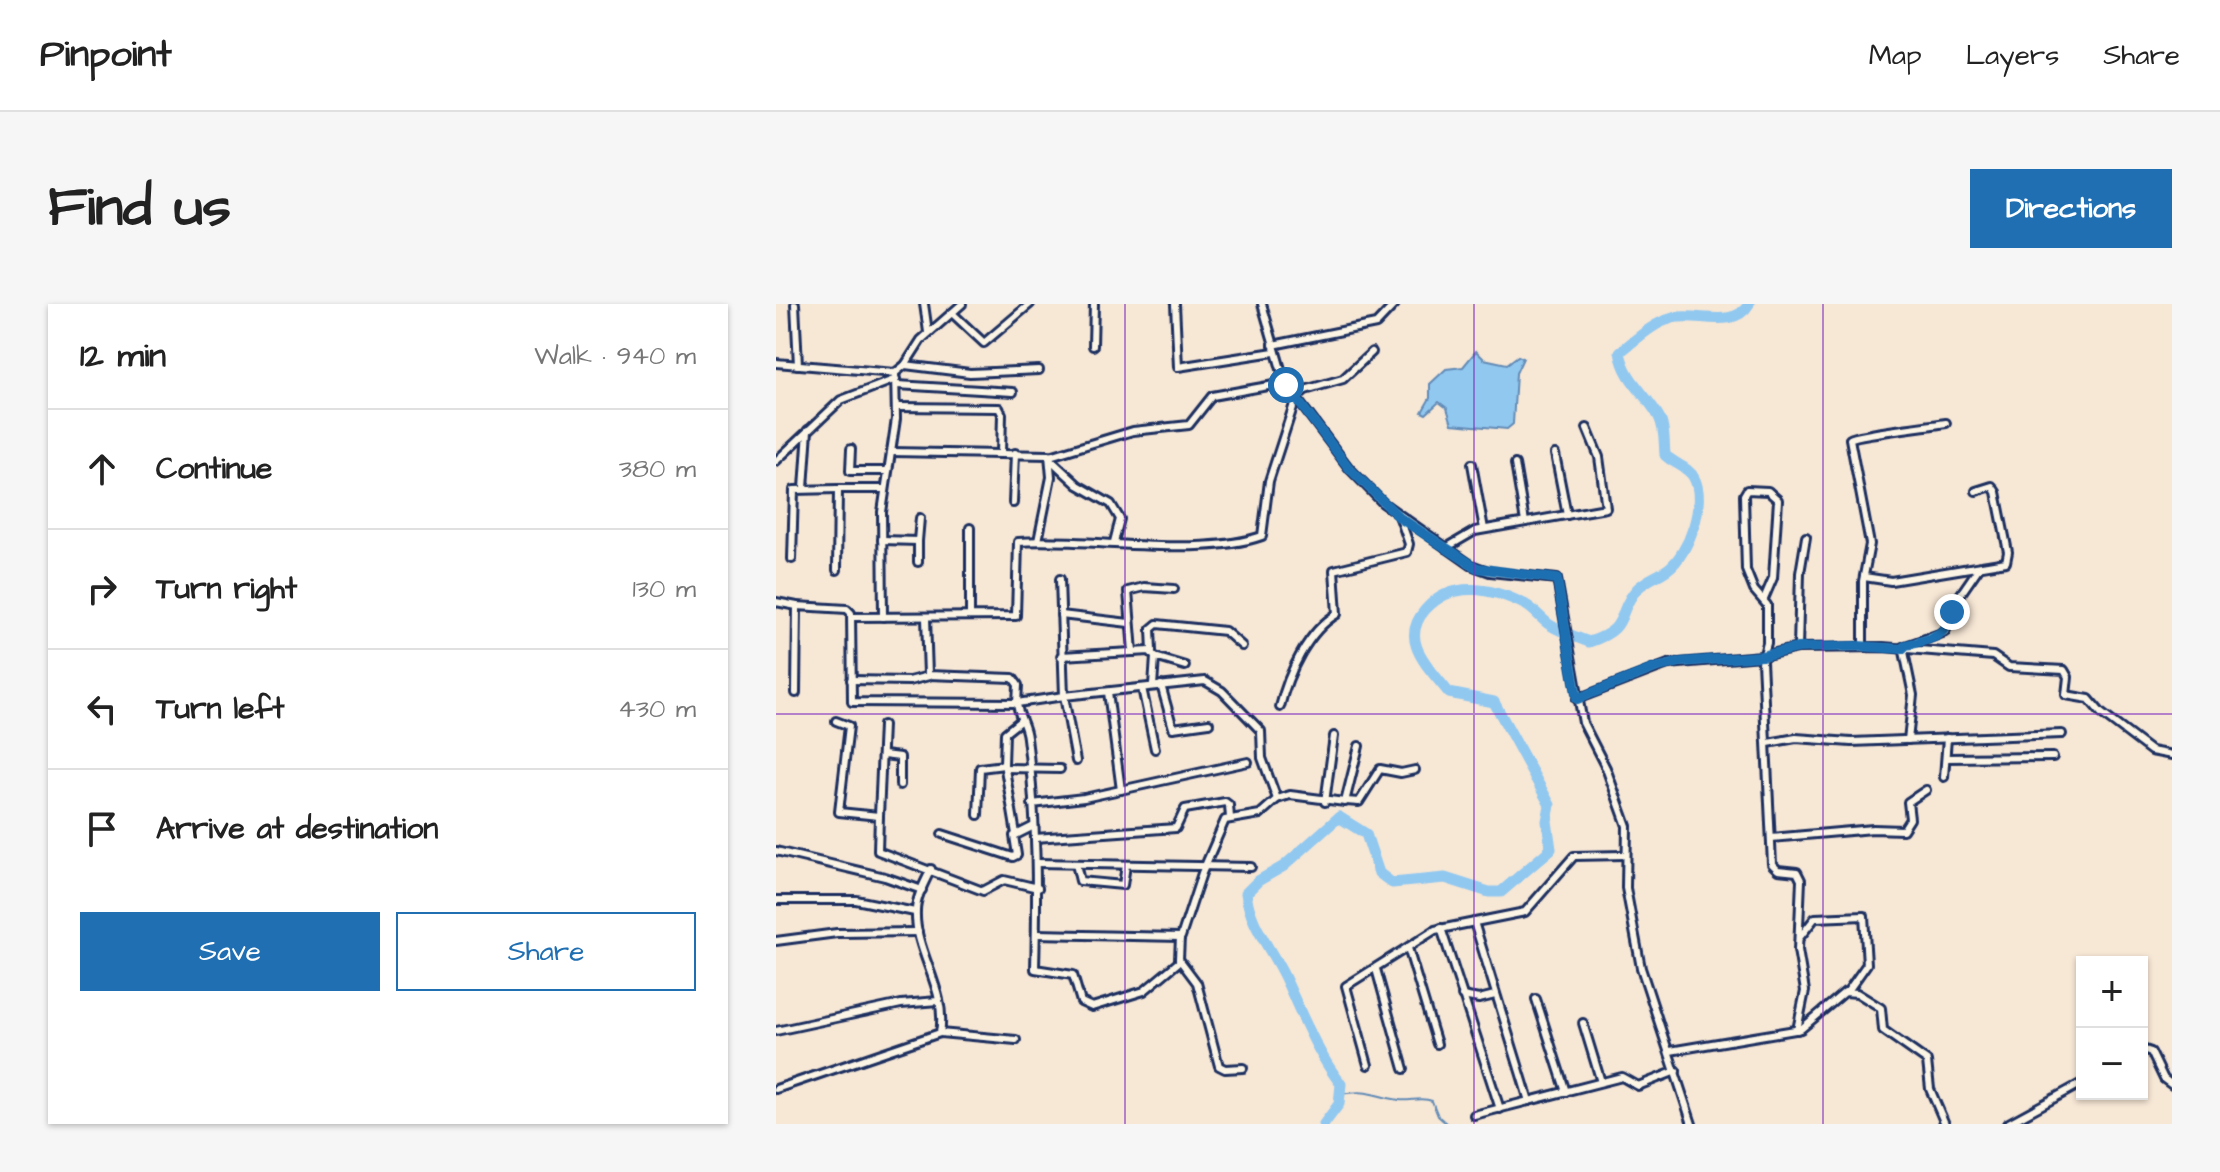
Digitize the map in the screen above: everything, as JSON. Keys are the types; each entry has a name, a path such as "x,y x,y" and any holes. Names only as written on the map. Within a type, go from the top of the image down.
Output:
{"street":[{"path":"795,304 798,365"},
{"path":"924,304 928,332"},
{"path":"883,617 883,489 892,452 897,407 896,379 928,332 962,304"},
{"path":"952,313 984,343 1030,304"},
{"path":"1093,346 1094,304"},
{"path":"1175,304 1178,367 1273,349 1376,324 1395,304"},
{"path":"1262,304 1285,383 1349,468 1400,518 1477,568 1550,576 1559,585 1577,699 1587,734 1606,768 1627,826 1624,855 1638,955 1692,1122 1681,1124"},
{"path":"852,617 1016,616 1016,543 1198,544 1262,536 1269,481 1296,398 1305,390 1343,379 1372,352"},
{"path":"776,363 1013,392"},
{"path":"905,365 970,373 1039,370"},
{"path":"776,461 841,400 896,379"},
{"path":"892,452 1015,453 1050,458 1133,431 1189,425 1212,396 1285,383"},
{"path":"897,407 999,408 1001,453"},
{"path":"1863,646 1864,577 1870,544 1851,437 1946,423"},
{"path":"1446,548 1466,535 1484,529 1607,507 1599,457 1587,428"},
{"path":"804,488 808,430"},
{"path":"851,449 850,471 887,471"},
{"path":"1013,503 1015,453"},
{"path":"1555,454 1567,515"},
{"path":"1038,541 1050,485 1050,458"},
{"path":"1050,458 1078,485 1114,507 1120,519 1114,542"},
{"path":"1472,464 1484,529"},
{"path":"1515,464 1525,522"},
{"path":"1864,577 1891,581 2000,564 2009,556 1994,488 1976,491"},
{"path":"792,559 794,489 883,489"},
{"path":"837,570 838,489"},
{"path":"1764,599 1754,590 1746,570 1744,495 1747,490 1768,491 1778,500 1773,578 1764,599 1767,643 1762,656 1773,868 1795,871 1800,876 1799,940 1805,991 1797,1030"},
{"path":"918,562 920,518"},
{"path":"1280,707 1289,678 1320,624 1337,614 1334,570 1407,552 1409,544 1400,518"},
{"path":"970,528 970,616"},
{"path":"1798,648 1800,573 1806,537"},
{"path":"882,540 918,541"},
{"path":"1902,649 1945,632 1955,604 1978,569"},
{"path":"1060,579 1064,696 1076,761"},
{"path":"1133,652 1129,590 1174,589"},
{"path":"776,602 847,609 852,617 850,698 854,703 1017,703 1205,681 1235,703 1261,731 1262,758 1277,799"},
{"path":"796,693 797,606"},
{"path":"1061,615 1129,623"},
{"path":"926,618 929,676"},
{"path":"1209,723 1173,728 1157,686 1151,629 1157,624 1225,631 1242,646"},
{"path":"1577,699 1668,664 1762,656 1798,648 1863,646 1993,656 2009,667 2064,670 2068,677 2064,687 2066,695 2089,699 2101,713 2155,754 2172,755"},
{"path":"1902,649 1913,695 1908,740"},
{"path":"1061,656 1133,652 1153,654 1185,666"},
{"path":"851,680 909,681 929,676 1013,678 1018,685 1020,721 1028,739 1038,888 1035,969 1073,975 1081,1002 1088,1006 1108,1004 1144,991 1180,961"},
{"path":"1142,688 1155,749"},
{"path":"1108,692 1121,790"},
{"path":"836,721 849,726 839,811 879,816"},
{"path":"942,834 1013,857 1017,855 1003,767 1006,760 1005,730 1020,721"},
{"path":"883,725 878,851 983,891 1004,880 1038,888"},
{"path":"1768,743 1796,738 1851,742 2062,734"},
{"path":"1325,802 1334,736"},
{"path":"1944,777 1947,738"},
{"path":"1346,801 1359,746"},
{"path":"883,755 900,757 900,785"},
{"path":"1946,758 2053,757"},
{"path":"1032,804 1121,790 1248,762"},
{"path":"978,815 980,768 1060,769"},
{"path":"1243,1068 1223,1069 1219,1066 1197,983 1180,961 1180,937 1186,930 1205,864 1224,822 1230,818 1256,815 1277,799 1295,795 1325,802 1359,802 1380,769 1401,773 1415,770"},
{"path":"1771,838 1873,829 1903,830 1910,819 1908,802 1926,790"},
{"path":"1035,838 1176,828 1185,809 1225,802 1229,805 1230,818"},
{"path":"1016,834 1034,826"},
{"path":"776,851 885,877 922,890"},
{"path":"1368,1065 1345,987 1441,928 1525,912 1574,856 1624,855"},
{"path":"1037,863 1251,867"},
{"path":"1076,864 1079,879 1083,882 1123,885 1126,883 1126,865"},
{"path":"931,869 915,912 938,1001 940,1033"},
{"path":"776,900 856,900 915,912"},
{"path":"1670,1051 1797,1030 1814,1021 1848,991 1867,964 1864,916 1815,918 1799,940"},
{"path":"1474,922 1529,1101"},
{"path":"1441,928 1500,1109"},
{"path":"776,941 837,933 918,932"},
{"path":"1036,934 1180,937"},
{"path":"1408,948 1437,1044"},
{"path":"1376,969 1404,1069"},
{"path":"1848,991 1881,1008 1883,1030 1925,1058 1931,1093 1945,1124"},
{"path":"1462,996 1475,1000 1495,995"},
{"path":"1536,999 1566,1092"},
{"path":"776,1031 901,1004 938,1001"},
{"path":"1583,1023 1601,1082"},
{"path":"776,1089 940,1033 1016,1040"},
{"path":"2148,1051 2164,1079 2172,1085"},
{"path":"1474,1115 1625,1076 1641,1086 1676,1071"},
{"path":"2007,1124 2076,1086"}],"water":[{"path":"1476,351 1484,359 1507,364 1518,356 1523,358 1516,373 1513,424 1507,429 1452,424 1447,408 1439,402 1426,414 1422,412 1430,398 1430,384 1446,369 1463,367"}],"waterway":[{"path":"1324,1124 1339,1104 1341,1084 1317,1046 1256,926 1246,893 1258,881 1284,866 1339,817 1366,834 1379,873 1392,883 1445,878 1489,892 1501,892 1551,849 1547,821 1550,805 1494,702 1449,693 1419,653 1415,643 1417,621 1436,600 1460,590 1473,590 1513,599 1529,607 1554,628 1589,642 1612,631 1637,589 1668,569 1683,552 1694,526 1698,500 1692,474 1665,455 1661,421 1626,371 1620,352 1665,320 1725,318 1742,312 1749,304"},
{"path":"1340,1094 1366,1093 1399,1100 1432,1101 1438,1116 1447,1124"}],"route":[{"path":"1286,385 1349,468 1400,518 1477,568 1557,579 1577,699 1655,668 1681,662 1762,656 1798,648 1857,646 1902,649 1906,645 1941,635 1947,629 1952,612"}]}
